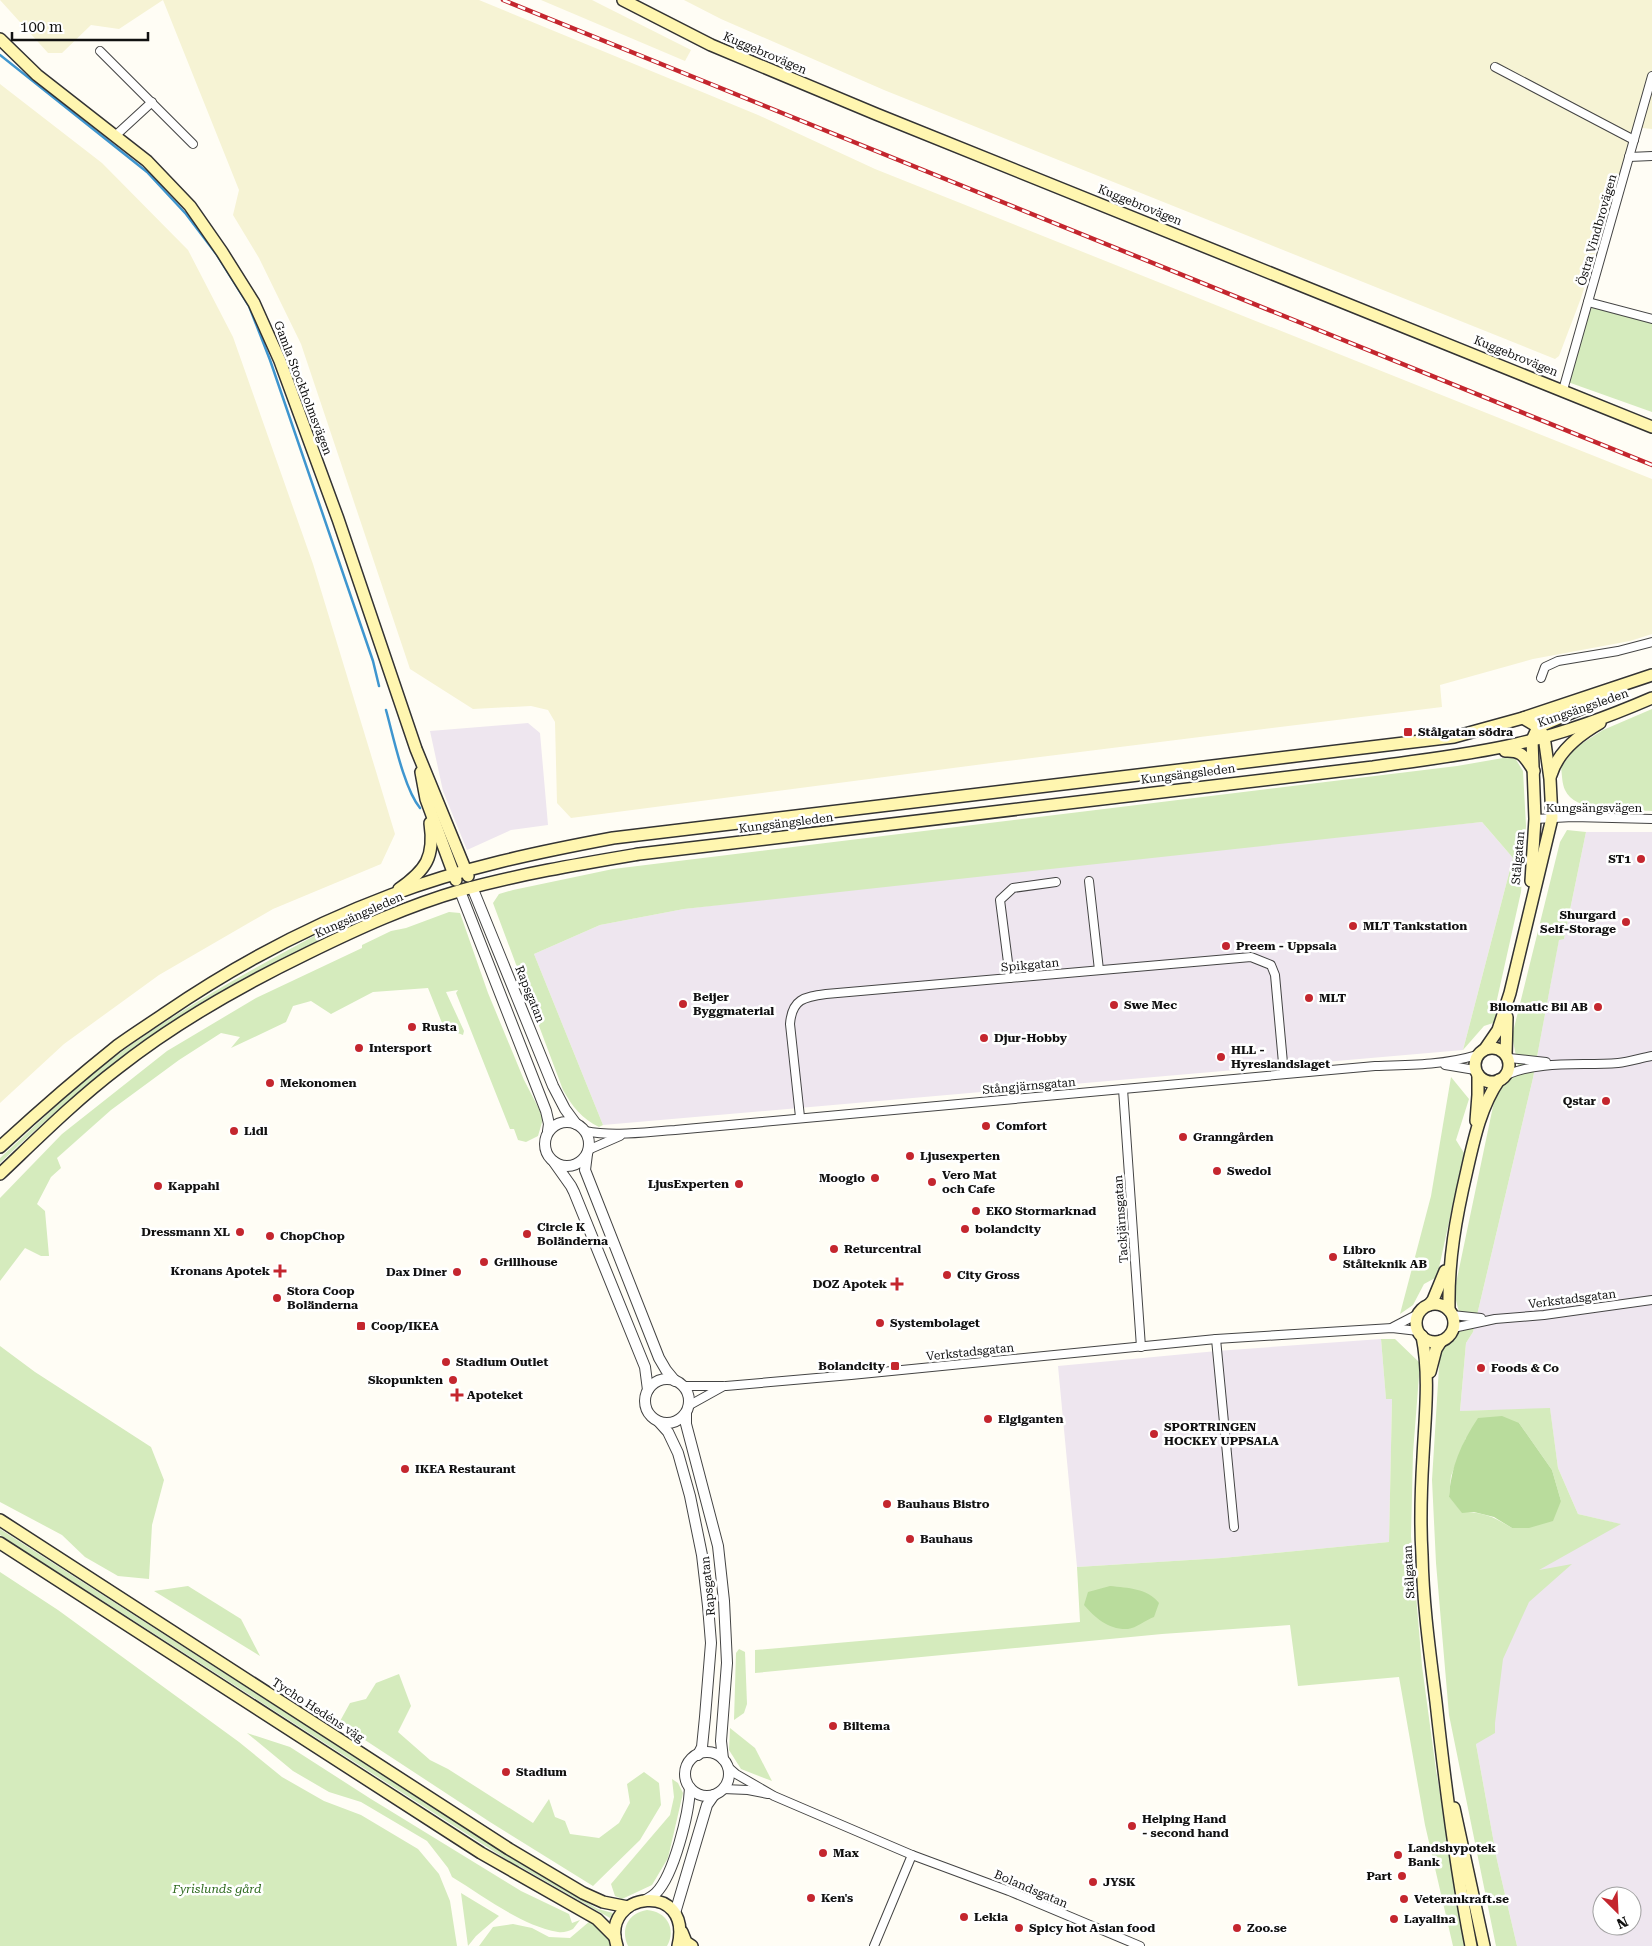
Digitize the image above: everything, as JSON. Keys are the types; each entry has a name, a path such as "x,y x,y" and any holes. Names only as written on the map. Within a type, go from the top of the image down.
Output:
{"main road":[{"name":"Kuggebrovägen","path":"622,0 711,45 858,106 1652,427"},
{"name":"Gamla Stockholmsvägen","path":"0,39 37,75 147,161 190,206 254,303 280,360 338,519 416,749 466,871"},
{"name":"Kungsängsleden","path":"0,1147 46,1105 118,1045 199,990 307,931 391,895 454,874 566,847 613,838 1454,737 1523,718 1652,677"},
{"path":"1523,718 1538,734 1652,677"},
{"name":"Kungsängsleden","path":"0,1174 58,1119 118,1068 213,1003 266,973 374,921 472,887 572,865 649,853 1373,767 1461,754 1538,734 1559,733 1652,698"},
{"name":"Stålgatan","path":"1550,779 1554,763 1566,747 1595,726 1629,708"},
{"name":"Stålgatan","path":"1521,947 1532,875 1535,819 1534,771 1538,734"},
{"name":"Stålgatan","path":"1481,1052 1498,1030 1510,993 1552,818 1550,779 1538,734"},
{"name":"Gamla Stockholmsvägen","path":"416,749 426,799 454,874"},
{"path":"1461,754 1519,752 1524,755 1534,771"},
{"path":"391,895 421,870 430,852 432,841 426,799"},
{"name":"Rapsgatan","path":"466,871 472,887"},
{"path":"454,874 460,891"},
{"name":"Stålgatan","path":"1508,1056 1506,1031 1510,993"},
{"path":"1450,1258 1450,1312 1453,1328 1450,1334 1441,1341 1432,1342 1420,1334 1416,1320 1418,1314 1429,1305 1440,1285 1450,1258 1474,1141 1488,1096 1509,1066 1508,1056 1497,1048 1481,1052 1475,1059 1478,1095 1474,1141"},
{"path":"1477,1072 1487,1081 1502,1078"},
{"path":"1429,1305 1443,1306 1450,1312"},
{"name":"Stålgatan","path":"1420,1334 1426,1356 1427,1386 1421,1482 1424,1594 1446,1799 1458,1882 1470,1946"},
{"name":"Stålgatan","path":"1427,1386 1434,1358 1441,1341"},
{"name":"Tycho Hedéns väg","path":"0,1520 509,1849 589,1896 603,1902 628,1907"},
{"path":"0,1543 481,1854 597,1919 616,1941"},
{"name":"Stålgatan","path":"1442,1756 1484,1946"},
{"path":"616,1941 616,1926 620,1915 628,1907 646,1900 657,1901 675,1913 686,1942 692,1946"},
{"path":"678,1946 682,1932"}],"street":[{"path":"100,51 193,144"},
{"path":"1496,67 1634,140"},
{"name":"Östra Vindbrovägen","path":"1563,390 1652,76"},
{"path":"115,136 152,102"},
{"path":"1629,157 1652,156"},
{"path":"1588,302 1652,319"},
{"path":"1541,678 1545,667 1558,661 1618,651 1652,642"},
{"name":"Kungsängsvägen","path":"1535,819 1573,817 1652,819"},
{"path":"1089,881 1099,970"},
{"path":"1010,978 1000,900 1013,888 1056,882"},
{"name":"Rapsgatan","path":"472,887 553,1086 565,1109 576,1124"},
{"path":"460,891 546,1111 549,1124 544,1144 545,1150 572,1186 646,1366 648,1390 645,1405 652,1418 659,1422 670,1423 679,1420 687,1410 687,1393 659,1358 585,1170 588,1138 585,1131 576,1124 564,1122 556,1124 548,1131"},
{"name":"Spikgatan","path":"800,1117 790,1024 793,1007 797,1002 813,996 826,994 1251,957 1271,965 1275,975 1284,1074"},
{"name":"Stångjärnsgatan","path":"585,1131 626,1134 1375,1066 1433,1064 1464,1059 1481,1052"},
{"path":"1508,1056 1563,1064"},
{"path":"1502,1078 1528,1067 1618,1063 1652,1056"},
{"name":"Stångjärnsgatan","path":"1433,1064 1477,1072"},
{"name":"Tackjärnsgatan","path":"1123,1089 1141,1346"},
{"name":"Stångjärnsgatan","path":"587,1152 626,1134"},
{"path":"554,1162 562,1166 570,1166 582,1160 587,1152"},
{"name":"Verkstadsgatan","path":"1453,1328 1495,1319 1652,1300"},
{"name":"Verkstadsgatan","path":"1450,1312 1495,1319"},
{"name":"Verkstadsgatan","path":"1392,1328 1418,1314"},
{"name":"Verkstadsgatan","path":"679,1383 726,1386 1216,1339 1392,1328 1420,1334"},
{"path":"1216,1339 1234,1527"},
{"path":"648,1390 659,1381 668,1379 679,1383"},
{"name":"Verkstadsgatan","path":"687,1410 726,1386"},
{"name":"Rapsgatan","path":"687,1410 686,1424 718,1546 724,1601 727,1663 721,1741 725,1763"},
{"name":"Rapsgatan","path":"659,1422 673,1441 685,1479 702,1555 708,1606 710,1643 706,1717 702,1747 698,1755"},
{"path":"675,1913 707,1805 719,1792 728,1781 725,1763 716,1754 706,1752 698,1755 690,1761 686,1770 686,1780 690,1788 697,1794 705,1796 719,1792"},
{"name":"Bolandsgatan","path":"725,1763 736,1774 774,1796 912,1855 1009,1891 1140,1946"},
{"path":"646,1900 659,1888 670,1866 689,1806 690,1788"},
{"name":"Bolandsgatan","path":"719,1792 748,1790 774,1796"},
{"path":"874,1946 912,1855"}],"shaded area":[{"path":"0,0 163,0 119,29 91,25 62,53 48,53"},
{"path":"163,0 479,0 758,115 875,169 1652,479 1652,634 1630,641 1533,659 1440,685 1442,707 571,818 557,803 555,722 548,710 531,706 473,709 410,669 301,344 259,258 233,215 239,190"},
{"path":"541,0 592,0 691,50 685,61"},
{"path":"684,0 1652,0 1652,129 1634,127 1581,298 1559,356 1555,359 884,90 721,19"},
{"path":"0,84 102,163 188,250 233,337 313,564 395,834 381,864 273,909 159,975 64,1044 0,1103"},
{"path":"528,723 540,733 548,825 511,830 467,850 443,791 430,731"},
{"path":"1482,822 1513,858 1463,1050 603,1125 534,954 600,925 684,909 1091,860"},
{"path":"1586,832 1652,832 1652,1946 1517,1946 1497,1860 1476,1744 1458,1587 1620,1524 1578,1514 1558,1468 1550,1409 1460,1411 1466,1343 1473,1332 1533,1078 1559,939 1564,939"},
{"path":"1381,1339 1386,1398 1392,1399 1389,1542 1222,1558 1077,1567 1058,1366 1217,1351"}],"green space":[{"path":"1588,302 1652,322 1652,412 1565,381"},
{"path":"1652,709 1652,811 1604,810 1580,804 1571,798 1564,788 1561,767 1575,748 1603,730"},
{"path":"1503,758 1515,758 1523,771 1526,826 1521,892 1496,1004 1496,1022 1484,1026 1463,1050 1513,858 1482,822 684,909 600,925 534,954 603,1125 599,1127 578,1112 563,1090 493,903 499,894 513,890 613,869 1457,766"},
{"path":"1567,830 1586,832 1564,939 1559,940 1533,1078 1473,1332 1466,1343 1460,1411 1550,1408 1558,1468 1578,1514 1621,1524 1539,1570 1572,1564 1529,1602 1503,1659 1495,1733 1476,1744 1497,1860 1517,1946 1496,1946 1449,1715 1436,1563 1432,1480 1440,1351 1463,1327 1454,1293 1496,1092 1519,1071 1512,1036 1560,842","holes":["1519,1423 1552,1470 1561,1501 1512,1528 1489,1516 1462,1512 1449,1497 1451,1476 1466,1438"]},
{"path":"449,912 460,913 488,993 524,1080 543,1119 538,1136 526,1142 518,1140 514,1129 510,1129 456,993 458,990 446,992 464,1031 463,1035 444,1028 428,988 373,992 331,1014 311,1001 293,1006 286,1022 231,1048 240,1037 221,1033 179,1060 111,1110 57,1158 61,1168 51,1177 37,1204 45,1211 49,1256 41,1256 25,1248 0,1281 0,1198 62,1134 167,1051 256,998 362,948 362,945 391,931 406,928"},
{"path":"316,935 318,941 218,994 118,1060 38,1127 0,1163 0,1158 56,1106 90,1076 143,1036 200,1000"},
{"path":"1451,1077 1469,1099 1456,1140 1464,1153 1437,1277 1424,1284 1413,1305 1400,1314 1431,1196"},
{"path":"1381,1339 1395,1339 1420,1363 1413,1453 1411,1536 1422,1666 1436,1770 1466,1946 1453,1946 1425,1825 1399,1677 1298,1686 1290,1625 1162,1634 755,1673 755,1650 1080,1622 1077,1567 1222,1558 1389,1542 1392,1399 1386,1399"},
{"path":"0,1346 35,1372 151,1447 164,1480 152,1525 149,1579 118,1576 85,1557 62,1535 0,1502"},
{"path":"1502,1416 1519,1423 1552,1470 1561,1501 1553,1521 1529,1528 1512,1528 1494,1517 1474,1512 1462,1513 1449,1497 1452,1475 1458,1456 1478,1418"},
{"path":"0,1529 521,1864 598,1909 613,1913 610,1918 518,1867 0,1535"},
{"name":"Fyrislunds gård","path":"0,1572 58,1610 239,1742 282,1777 324,1801 361,1815 418,1849 439,1874 450,1901 457,1946 0,1946"},
{"path":"188,1586 241,1619 260,1656 154,1591"},
{"path":"1110,1586 1124,1587 1149,1594 1159,1603 1154,1617 1128,1629 1115,1628 1098,1619 1084,1605 1088,1592"},
{"path":"739,1649 745,1652 747,1704 744,1713 734,1720 736,1653"},
{"path":"399,1674 411,1706 398,1732 430,1760 448,1769 533,1823 549,1799 555,1817 565,1821 570,1834 599,1838 619,1823 630,1803 627,1784 644,1772 659,1783 661,1805 640,1840 593,1886 490,1822 339,1723 350,1703 366,1699 376,1683"},
{"path":"730,1728 755,1748 772,1781 741,1769 729,1750"},
{"path":"247,1733 290,1747 521,1891 569,1914 572,1923 580,1920 573,1929 566,1932 558,1932 516,1917 452,1877 448,1868 427,1841 361,1802 329,1792 293,1771"},
{"path":"672,1779 678,1783 683,1793 668,1858 652,1885 622,1899 615,1896 611,1884 670,1815 674,1797"},
{"path":"461,1893 499,1916 476,1936 468,1946"},
{"path":"647,1910 660,1914 668,1922 671,1933 667,1946 628,1946 625,1934 627,1923 635,1914"},
{"path":"590,1921 604,1931 611,1946 479,1946 493,1927 513,1924 532,1928 549,1937 570,1938"}],"waterway":[{"path":"0,55 147,172 186,214 217,255 249,306 270,360 373,661 379,686"},
{"path":"386,710 404,775 420,808"}],"railway":[{"path":"503,0 1652,465"}],"place":[{"name":"Stålgatan södra","path":"1408,732"},
{"name":"ST1","path":"1641,859"},
{"name":"Shurgard Self-Storage","path":"1626,922"},
{"name":"MLT Tankstation","path":"1353,926"},
{"name":"Preem - Uppsala","path":"1226,946"},
{"name":"MLT","path":"1309,998"},
{"name":"Beijer Byggmaterial","path":"683,1004"},
{"name":"Swe Mec","path":"1114,1005"},
{"name":"Bilomatic Bil AB","path":"1598,1007"},
{"name":"Rusta","path":"412,1027"},
{"name":"Djur-Hobby","path":"984,1038"},
{"name":"Intersport","path":"359,1048"},
{"name":"HLL - Hyreslandslaget","path":"1221,1057"},
{"name":"Mekonomen","path":"270,1083"},
{"name":"Qstar","path":"1606,1101"},
{"name":"Comfort","path":"986,1126"},
{"name":"Lidl","path":"234,1131"},
{"name":"Granngården","path":"1183,1137"},
{"name":"Ljusexperten","path":"910,1156"},
{"name":"Swedol","path":"1217,1171"},
{"name":"Moogio","path":"875,1178"},
{"name":"Vero Mat och Cafe","path":"932,1182"},
{"name":"LjusExperten","path":"739,1184"},
{"name":"Kappahl","path":"158,1186"},
{"name":"EKO Stormarknad","path":"976,1211"},
{"name":"bolandcity","path":"965,1229"},
{"name":"Dressmann XL","path":"240,1232"},
{"name":"Circle K Boländerna","path":"527,1234"},
{"name":"ChopChop","path":"270,1236"},
{"name":"Returcentral","path":"834,1249"},
{"name":"Libro Stålteknik AB","path":"1333,1257"},
{"name":"Grillhouse","path":"484,1262"},
{"name":"Kronans Apotek","path":"280,1271"},
{"name":"Dax Diner","path":"457,1272"},
{"name":"City Gross","path":"947,1275"},
{"name":"DOZ Apotek","path":"897,1284"},
{"name":"Stora Coop Boländerna","path":"277,1298"},
{"name":"Systembolaget","path":"880,1323"},
{"name":"Coop/IKEA","path":"361,1326"},
{"name":"Stadium Outlet","path":"446,1362"},
{"name":"Bolandcity","path":"895,1366"},
{"name":"Foods & Co","path":"1481,1368"},
{"name":"Skopunkten","path":"453,1380"},
{"name":"Apoteket","path":"457,1395"},
{"name":"Elgiganten","path":"988,1419"},
{"name":"SPORTRINGEN HOCKEY UPPSALA","path":"1154,1434"},
{"name":"IKEA Restaurant","path":"405,1469"},
{"name":"Bauhaus Bistro","path":"887,1504"},
{"name":"Bauhaus","path":"910,1539"},
{"name":"Biltema","path":"833,1726"},
{"name":"Stadium","path":"506,1772"},
{"name":"Helping Hand - second hand","path":"1132,1826"},
{"name":"Max","path":"823,1853"},
{"name":"Landshypotek Bank","path":"1398,1855"},
{"name":"Part","path":"1402,1876"},
{"name":"JYSK","path":"1093,1882"},
{"name":"Ken's","path":"811,1898"},
{"name":"Veterankraft.se","path":"1404,1899"},
{"name":"Lekia","path":"964,1917"},
{"name":"Layalina","path":"1394,1919"},
{"name":"Spicy hot Asian food","path":"1019,1928"},
{"name":"Zoo.se","path":"1237,1928"}]}
